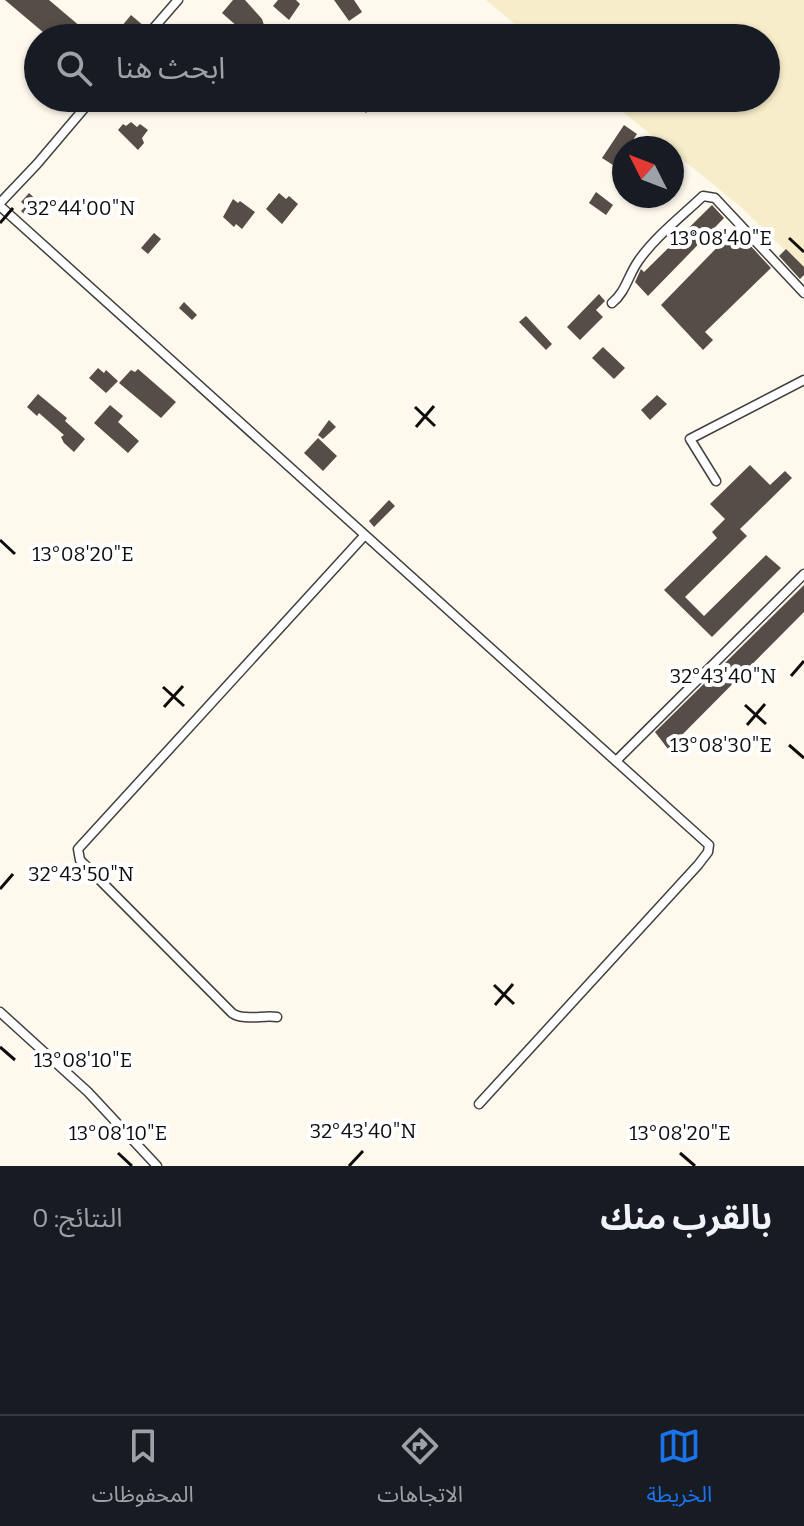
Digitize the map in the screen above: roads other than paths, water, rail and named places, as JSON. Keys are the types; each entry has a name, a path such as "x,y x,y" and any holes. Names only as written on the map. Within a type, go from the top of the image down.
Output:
{"street":[{"path":"157,24 178,0"},
{"path":"0,221 2,207 81,112"},
{"path":"612,303 622,295 640,258 703,196 715,198 804,293"},
{"path":"2,207 707,842 708,852 479,1104"},
{"path":"716,481 690,439 804,380"},
{"path":"277,1017 262,1015 246,1018 232,1013 80,860 78,849 364,536"},
{"path":"616,761 804,574"},
{"path":"0,1012 88,1092 157,1166"}]}
